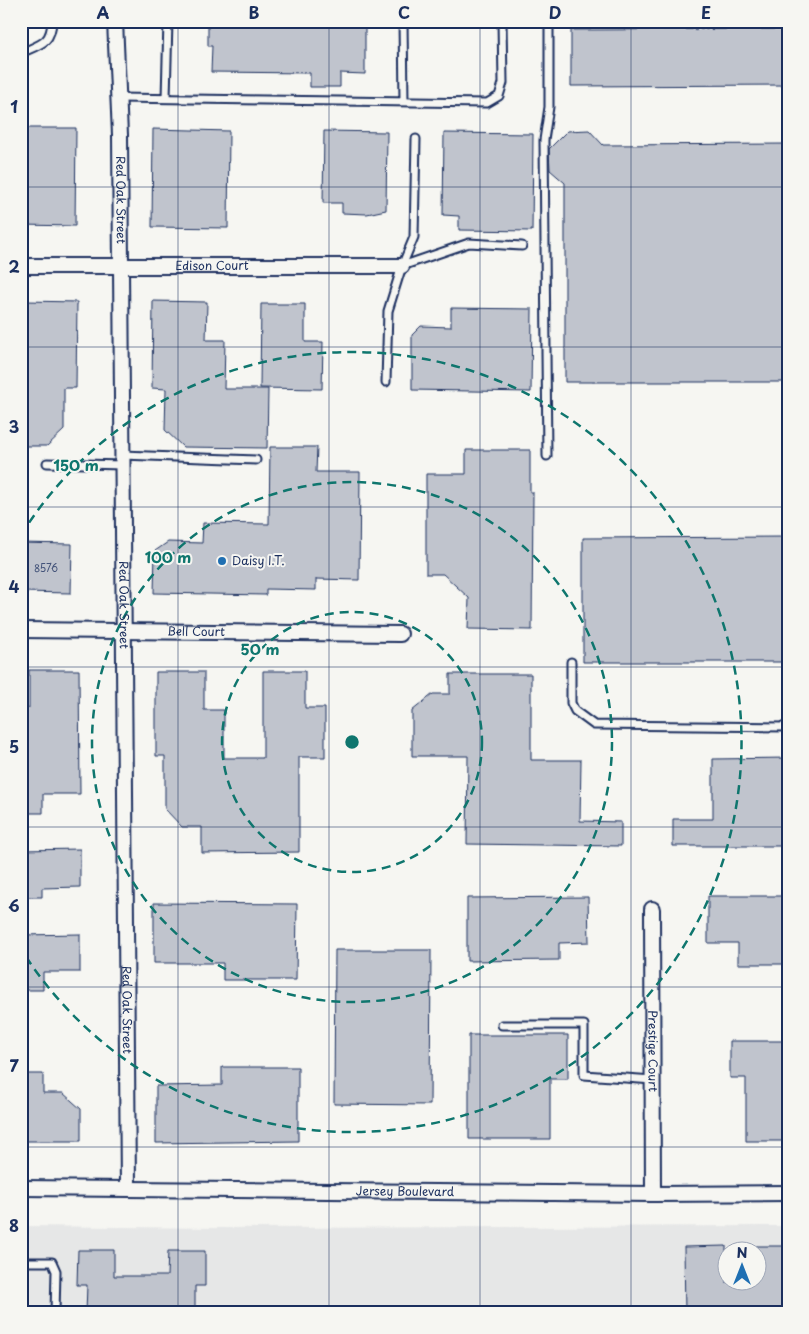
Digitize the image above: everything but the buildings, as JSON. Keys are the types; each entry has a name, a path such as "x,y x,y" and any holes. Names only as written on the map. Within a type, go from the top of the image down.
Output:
{"street":[{"name":"Red Oak Street","path":"115,21 120,135 128,1188"},
{"name":"Edison Court","path":"21,266 402,266"},
{"name":"Bell Court","path":"21,630 400,634"},
{"name":"Prestige Court","path":"652,909 653,1194"},
{"name":"Jersey Boulevard","path":"21,1188 653,1194 788,1193"}],"lane":[{"path":"21,53 46,41 50,34 52,21"},
{"path":"166,98 168,21"},
{"path":"403,21 404,102"},
{"path":"118,98 487,103 499,96 503,83 502,21"},
{"path":"547,456 544,140 549,107 549,21"},
{"path":"386,382 388,311 402,266 414,237 416,139"},
{"path":"402,266 469,243 522,246"},
{"path":"47,462 256,460"},
{"path":"571,662 571,703 575,711 594,726 788,727"},
{"path":"502,1025 584,1025 584,1076 653,1080"},
{"path":"21,1262 52,1262 56,1271 55,1313"}],"shaded area":[{"path":"21,1226 220,1228 788,1226 788,1313 21,1313"}],"place":[{"name":"Daisy I.T.","path":"222,561"}]}
